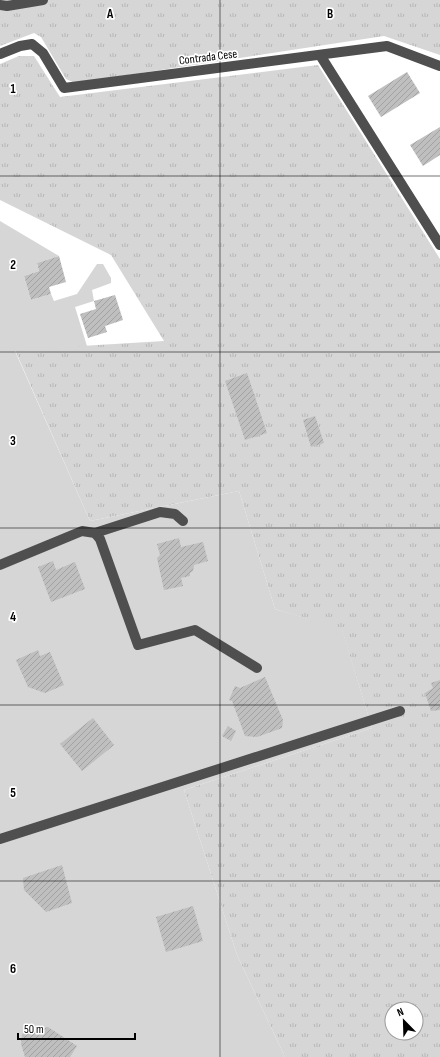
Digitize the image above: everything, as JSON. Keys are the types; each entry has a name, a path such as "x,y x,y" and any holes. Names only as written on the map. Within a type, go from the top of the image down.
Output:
{"street":[{"path":"0,5 7,6 43,0"},
{"name":"Contrada Cese","path":"0,54 20,46 32,44 43,53 64,88 320,56 387,46 440,66"},
{"path":"320,56 440,245"},
{"path":"0,565 82,531 95,533 160,512 175,514 184,521"},
{"path":"95,533 100,539 138,645 195,630 257,668"},
{"path":"0,839 400,711"}],"green space":[{"path":"0,0 440,0 440,55 384,36 75,83 66,79 41,37 34,33 0,46"},
{"path":"19,56 34,56 60,97 318,65 440,259 440,1057 285,1057 237,955 184,790 372,728 342,630 275,609 239,491 90,521 15,350 164,341 111,255 0,200 0,64"},
{"path":"0,221 59,256 37,263 39,271 24,276 31,300 51,294 54,301 77,294 97,264 103,264 111,278 111,283 92,290 94,301 75,307 87,346 15,351 90,521 239,491 275,609 342,629 372,728 184,790 237,955 285,1057 0,1057"}],"building":[{"path":"407,72 420,93 381,117 368,96"},
{"path":"440,127 440,155 423,166 410,145"},
{"path":"59,256 66,282 49,287 51,294 31,300 24,276 39,271 37,263"},
{"path":"115,295 123,320 105,326 107,332 88,338 80,314 96,309 94,301"},
{"path":"247,373 267,433 245,440 225,381"},
{"path":"315,416 324,443 311,447 303,420"},
{"path":"179,538 181,547 203,542 208,561 194,565 190,576 181,578 183,586 164,590 157,558 160,555 157,544"},
{"path":"53,561 56,570 75,562 85,589 51,602 38,567"},
{"path":"38,650 40,656 50,652 64,685 45,693 28,687 16,660"},
{"path":"265,677 283,720 282,728 257,737 245,736 232,701 229,700 235,686 240,688"},
{"path":"440,680 440,710 431,711 425,693 433,688 431,683"},
{"path":"93,718 114,745 82,771 60,744"},
{"path":"228,726 236,731 231,741 222,736"},
{"path":"62,865 72,903 46,912 24,890 23,878"},
{"path":"193,906 203,941 166,952 156,917"},
{"path":"48,1027 77,1046 70,1057 25,1057 21,1044 22,1034"}]}
